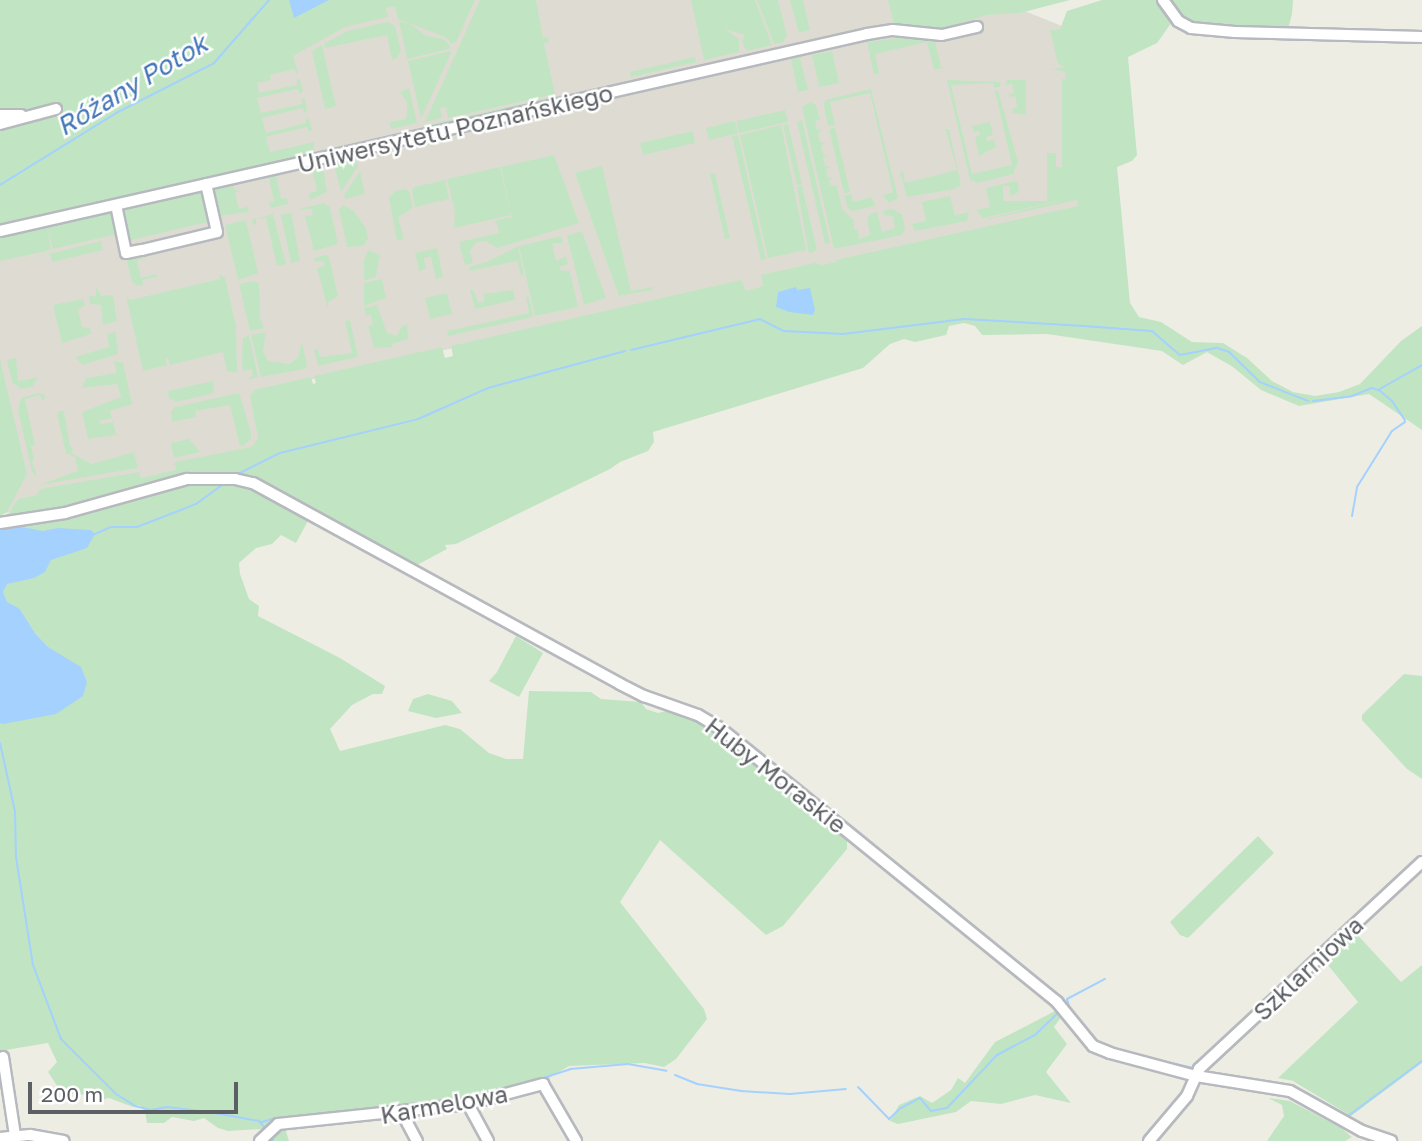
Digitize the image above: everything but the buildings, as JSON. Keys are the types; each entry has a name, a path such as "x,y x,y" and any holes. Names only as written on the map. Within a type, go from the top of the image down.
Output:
{"street":[{"path":"1163,0 1178,21 1191,28 1235,32 1422,37"},
{"name":"Uniwersytetu Poznańskiego","path":"0,231 867,34 893,30 909,34 942,35 977,27"},
{"path":"0,124 56,109"},
{"path":"0,116 25,116"},
{"path":"116,205 126,253 151,248 217,232 206,184"},
{"name":"Huby Moraskie","path":"0,523 65,513 187,479 235,479 253,483 632,690 698,715 720,728 1057,1002 1093,1045 1110,1054 1196,1076 1290,1091 1362,1131 1391,1141"},
{"name":"Szklarniowa","path":"1149,1141 1187,1096 1199,1069 1422,862"},
{"path":"2,1056 15,1135"},
{"name":"Karmelowa","path":"260,1141 278,1124 468,1104 543,1084 576,1141"},
{"path":"468,1104 488,1141"},
{"path":"402,1113 417,1141"},
{"path":"0,1138 15,1135 62,1141"}],"shaded area":[{"path":"280,0 932,0 1015,7 1067,28 1088,276 589,318 255,392 265,445 148,486 0,514 0,219"}],"green space":[{"path":"0,0 475,0 456,42 452,44 445,37 398,19 395,6 386,8 388,17 345,27 293,56 298,72 296,74 294,69 270,75 271,80 257,83 259,93 297,85 297,79 300,80 303,91 300,94 298,89 257,98 261,113 302,104 301,99 305,99 307,111 304,113 303,108 262,118 266,133 306,123 306,118 309,119 312,130 309,132 307,127 266,137 270,152 314,142 313,157 65,213 64,211 0,228"},
{"path":"480,0 536,0 543,38 548,37 549,42 544,44 555,94 448,118 446,107 440,108 442,118 425,122"},
{"path":"691,0 755,0 772,45 747,51 742,42 745,35 725,29 739,39 739,52 704,60"},
{"path":"757,0 778,0 787,36 783,42 774,44"},
{"path":"790,0 803,0 810,30 799,33"},
{"path":"888,0 1070,0 1020,13 987,15 929,32 899,28 894,24"},
{"path":"1102,0 1159,0 1172,22 1157,43 1128,57 1137,155 1132,161 1117,167 1130,303 1139,317 1161,322 1192,342 1223,343 1247,358 1272,381 1293,392 1315,396 1339,392 1360,384 1401,341 1422,326 1422,430 1369,394 1299,406 1261,390 1233,367 1207,352 1183,365 1162,351 1047,334 982,335 975,326 964,323 949,326 946,335 915,342 904,339 890,344 863,368 653,432 654,442 648,451 620,462 456,544 445,545 447,549 415,566 310,517 296,543 281,535 272,544 256,548 239,563 240,574 249,599 259,606 258,616 340,658 385,686 382,694 373,694 352,705 330,729 340,751 445,725 460,729 489,753 506,759 523,759 529,691 591,692 601,699 641,702 646,709 658,713 676,709 692,712 705,726 718,726 847,831 847,849 783,926 766,935 660,840 620,902 704,1009 707,1019 676,1059 664,1067 645,1063 569,1066 542,1082 487,1097 283,1122 289,1141 265,1141 261,1129 228,1131 218,1128 204,1118 194,1121 172,1117 164,1123 147,1123 145,1111 139,1105 133,1107 109,1098 97,1101 86,1095 62,1093 48,1072 57,1062 48,1043 0,1051 0,698 48,647 35,633 20,609 0,601 0,518 9,513 18,499 37,495 40,489 139,472 141,478 176,470 175,462 251,447 258,438 250,396 254,390 311,377 313,384 316,383 314,376 442,347 445,358 453,356 451,346 741,280 746,291 763,286 761,275 815,263 822,265 836,262 1078,206 1077,200 989,219 985,219 1077,197 982,218 976,210 990,207 986,188 1014,181 1018,183 1019,192 1010,196 1010,186 1003,186 1003,201 1047,201 1047,153 1056,153 1056,167 1062,167 1062,79 1066,79 1065,72 1052,69 1065,67 1058,64 1050,30 1060,29 1067,11"},
{"path":"1167,0 1293,0 1288,29 1194,24 1178,17"},
{"path":"399,21 410,24 427,36 444,39 450,46 449,49 407,59"},
{"path":"388,22 395,26 401,51 397,58 392,60 387,35 325,48 324,44 347,31"},
{"path":"899,38 935,41 941,67 946,67 934,70 927,42 875,54 879,73 874,75 867,42"},
{"path":"322,45 336,106 325,109 312,51"},
{"path":"450,51 451,53 421,119 408,61"},
{"path":"832,51 839,83 819,87 812,55"},
{"path":"805,56 800,59 808,90 798,92 791,59"},
{"path":"695,57 696,62 631,77 630,72"},
{"path":"947,80 999,82 1001,86 994,88 993,83 951,85 972,174 1012,165 995,91 998,90 1018,162 1013,174 978,183 970,180"},
{"path":"1007,80 1026,80 1026,115 1013,113 1012,109 1017,107 1015,96 1009,97 1009,94 1014,93 1012,84 1006,85"},
{"path":"409,88 417,123 391,129 390,122 405,119 407,115 407,102 400,92"},
{"path":"871,89 898,198 889,203 883,195 893,192 870,93 830,102 835,125 828,126 824,106 825,100"},
{"path":"561,95 560,99 424,132 423,126"},
{"path":"811,102 816,105 820,120 815,121 817,130 822,129 818,133 820,142 826,144 821,145 823,154 828,156 823,157 825,166 831,167 826,169 828,178 833,177 829,181 830,185 837,186 842,209 854,220 854,230 857,229 859,239 870,235 867,218 870,214 877,212 882,232 895,228 893,216 884,215 883,211 892,209 902,214 905,228 902,235 834,249 802,107"},
{"path":"785,110 788,122 739,133 737,121"},
{"path":"802,120 830,243 825,244 797,122"},
{"path":"735,121 738,133 709,140 706,128"},
{"path":"990,122 993,135 986,137 987,141 994,140 996,147 979,156 975,137 980,135 979,131 974,132 972,126"},
{"path":"788,124 802,184 797,185 783,125"},
{"path":"781,125 806,250 768,258 740,135"},
{"path":"835,128 850,192 844,193 829,129"},
{"path":"949,129 961,185 955,189 907,197 900,172 903,171 905,183 957,170 946,131 942,130"},
{"path":"693,131 695,143 643,155 640,143"},
{"path":"738,135 766,259 761,260 732,136"},
{"path":"554,155 579,223 497,248 486,241 477,242 470,251 473,263 465,265 459,242 499,233 494,221 511,217 513,222 501,167"},
{"path":"355,158 358,166 341,192 334,164"},
{"path":"317,163 323,168 327,192 310,200 309,193 317,191 312,168 307,169"},
{"path":"602,166 631,291 652,287 652,290 619,296 575,173"},
{"path":"500,167 511,215 454,228 455,213 447,179"},
{"path":"360,171 365,194 345,199 344,195"},
{"path":"715,173 730,238 725,239 710,174"},
{"path":"267,174 281,175 276,176 281,199 287,198 288,204 271,208 269,202 274,201 269,178 264,179"},
{"path":"445,180 449,199 415,207 412,191 414,187"},
{"path":"233,182 238,185 233,186 235,190 240,191 235,193 239,209 248,207 249,212 219,216 212,188"},
{"path":"802,186 817,250 809,254 797,187"},
{"path":"199,190 204,193 212,221 127,241 123,207"},
{"path":"395,191 409,191 413,208 398,217 404,239 397,241 389,198"},
{"path":"851,194 853,202 872,197 875,206 852,211 848,208 844,196"},
{"path":"950,196 955,215 969,212 967,221 915,231 912,224 926,221 922,202"},
{"path":"324,203 330,207 338,244 314,251 305,216 313,215 312,209 299,209"},
{"path":"343,205 354,211 366,228 368,239 363,246 347,247 339,209"},
{"path":"109,210 113,213 121,242 113,235 53,249 47,228 51,250 0,261 0,235 46,224 47,227"},
{"path":"291,212 300,261 291,263 281,215"},
{"path":"273,214 286,264 277,266 266,218 256,219 256,224 253,225 252,220"},
{"path":"246,220 258,273 238,280 225,225"},
{"path":"582,231 606,298 584,305 567,236"},
{"path":"561,236 563,243 552,243 556,261 566,256 568,264 559,267 560,270 570,271 578,307 535,316 519,246"},
{"path":"101,241 103,250 52,262 50,254 0,266"},
{"path":"518,246 524,275 521,276 517,261 470,271 469,267 487,262"},
{"path":"437,248 443,277 436,279 431,257 424,258 426,269 419,271 415,253"},
{"path":"368,250 380,255 376,277 364,280 364,260"},
{"path":"136,254 137,259 152,255 137,261 141,278 156,274 157,277 142,280 143,285 138,286 132,282 127,261 129,256"},
{"path":"326,255 329,257 338,296 328,302 328,309 317,268 325,266 323,261 315,262 314,258"},
{"path":"219,274 225,278 236,326 237,373 227,371 223,352 170,365 168,358 165,359 167,365 143,371 126,296 130,300 220,279"},
{"path":"382,279 386,298 364,306 364,283"},
{"path":"253,281 259,283 260,318 264,328 250,331 239,284"},
{"path":"96,287 101,296 113,295 117,321 103,325 101,305 90,304 90,295 96,297"},
{"path":"470,290 473,290 479,303 484,301 484,294 513,290 515,300 475,309"},
{"path":"447,293 452,314 430,319 425,298"},
{"path":"526,297 529,297 533,317 448,336 447,331 529,313"},
{"path":"83,299 85,305 78,310 82,327 90,328 91,334 62,343 53,305"},
{"path":"377,305 387,333 397,336 402,326 407,325 408,339 392,344 392,347 374,348 368,326 373,325 371,315 366,316 364,308"},
{"path":"350,320 358,357 318,366 314,350 318,349 320,357 352,353 345,321"},
{"path":"116,332 118,354 83,365 75,357 109,347 107,334"},
{"path":"266,332 263,351 268,361 290,364 298,357 302,342 307,365 305,369 261,377 251,335"},
{"path":"249,335 258,377 246,380 253,375 252,369 243,371 242,363 243,338"},
{"path":"16,358 18,381 38,377 32,387 21,389 12,382 7,360"},
{"path":"0,359 27,474 7,512 0,516"},
{"path":"114,361 123,363 132,404 110,411 112,418 99,421 100,424 113,422 116,435 88,439 82,412 121,397 117,384 82,388 86,378 117,373"},
{"path":"213,381 214,391 211,394 176,402 169,398 168,391"},
{"path":"239,393 251,432 251,439 244,445 240,446 230,405 195,411 196,417 172,422 171,411 175,407"},
{"path":"44,394 45,399 42,400 40,395 25,399 35,445 31,446 37,477 32,472 18,410 21,398"},
{"path":"59,411 64,411 70,446 73,449 71,453 92,464 134,452 138,468 39,485 78,471 75,457 66,453 57,415"},
{"path":"189,439 200,452 174,458 171,443"},
{"path":"516,636 543,653 519,697 489,681 497,672"},
{"path":"1404,674 1422,676 1422,779 1407,769 1362,720 1362,715"},
{"path":"428,694 452,701 462,713 436,718 408,711 413,699"},
{"path":"1258,836 1274,853 1188,938 1180,935 1170,922"},
{"path":"1353,930 1401,982 1422,965 1422,1063 1351,1116 1293,1081 1278,1078 1358,1002 1323,959"},
{"path":"1059,1009 1062,1016 1054,1027 1067,1044 1046,1072 1071,1103 1035,1095 1001,1104 971,1101 956,1112 898,1124 890,1121 899,1105 920,1096 932,1103 951,1090 958,1078 965,1083 995,1042"},
{"path":"1268,1098 1290,1101 1341,1128 1352,1137 1345,1141 1267,1141 1284,1116 1282,1105"}],"water":[{"path":"289,0 329,0 294,18"},
{"path":"796,287 797,290 810,288 815,310 813,315 789,312 776,307 778,292"},
{"path":"16,526 43,531 57,528 91,530 95,534 87,548 51,560 45,572 34,578 7,584 3,592 7,602 20,609 35,633 48,647 81,667 87,682 83,696 56,714 3,724 0,723 0,527"}],"waterway":[{"name":"Różany Potok","path":"0,185 116,113 214,63 269,0"},
{"path":"631,350 760,319 784,331 843,334 964,319 1152,331 1180,355 1217,348 1229,352 1260,382 1308,401"},
{"path":"238,474 280,453 418,419 488,388 625,351"},
{"path":"1313,401 1352,396 1372,388 1378,390 1422,365"},
{"path":"1379,390 1392,401 1405,420"},
{"path":"1352,516 1357,487 1392,431 1405,422"},
{"path":"95,534 111,527 137,527 196,504 225,483"},
{"path":"0,743 15,811 16,857 33,965 61,1039 116,1094 135,1106 151,1110 167,1107 209,1112 259,1121 265,1128"},
{"path":"1070,1010 1067,999 1105,979"},
{"path":"858,1087 889,1119 901,1108 920,1098 931,1111 947,1108 997,1055 1035,1035 1059,1012"},
{"path":"1131,1054 1193,1068"},
{"path":"1240,1078 1292,1085 1348,1116 1422,1061"},
{"path":"534,1081 570,1069 628,1064 666,1071"},
{"path":"1202,1071 1224,1076"},
{"path":"675,1075 697,1084 741,1091 790,1094 846,1089"},
{"path":"262,1122 275,1118"},
{"path":"281,1118 294,1118"},
{"path":"272,1137 273,1141"}]}
